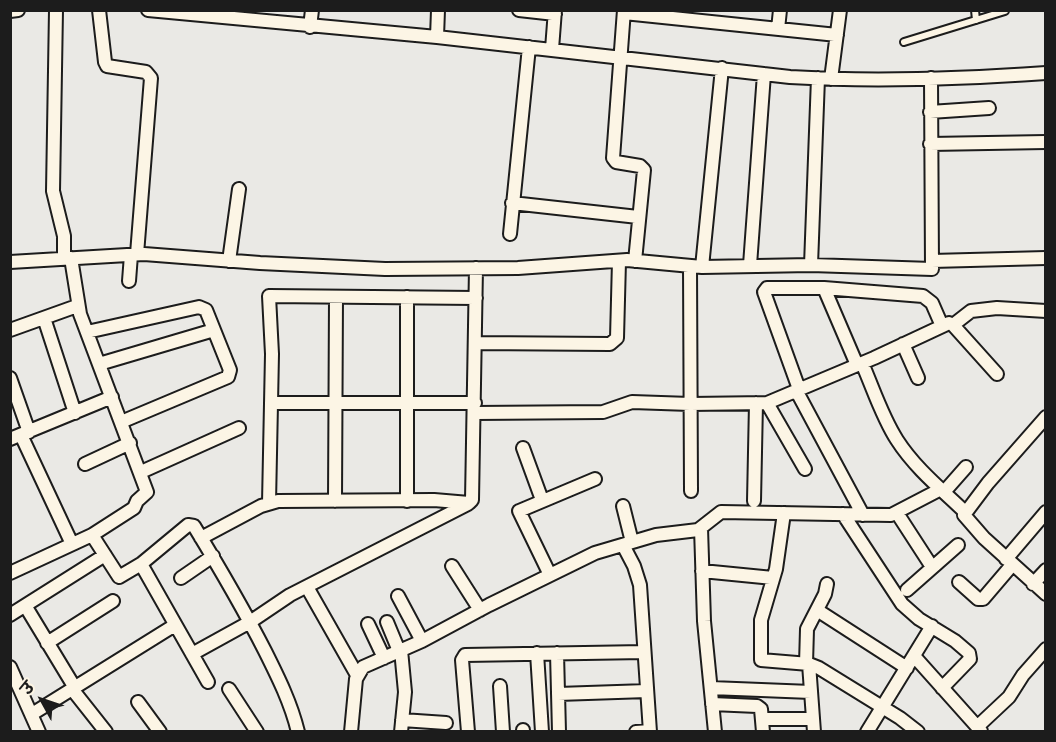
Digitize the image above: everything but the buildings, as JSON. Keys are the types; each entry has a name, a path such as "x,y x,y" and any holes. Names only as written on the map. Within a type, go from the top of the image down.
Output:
{"street":[{"path":"10,11 18,10"},
{"path":"10,573 92,535 134,507 137,501 146,495 147,488 77,306 53,190 56,10"},
{"path":"99,10 107,66 146,72 151,78 134,255 129,282"},
{"path":"148,10 190,12 310,27 437,37 764,74 831,79 1046,74"},
{"path":"310,27 312,10"},
{"path":"437,37 438,10"},
{"path":"519,10 555,12 552,49"},
{"path":"778,29 780,10"},
{"path":"831,79 840,10"},
{"path":"635,261 644,170 640,166 616,162 613,158 624,12 837,35"},
{"path":"510,234 529,47"},
{"path":"691,491 690,404 696,266 722,69"},
{"path":"750,265 764,74"},
{"path":"811,264 818,78"},
{"path":"10,262 134,255 386,269 518,268 619,261 696,266 811,264 932,269 931,78"},
{"path":"930,112 989,108"},
{"path":"930,144 1046,142"},
{"path":"229,261 239,189"},
{"path":"513,203 638,217"},
{"path":"932,261 1046,258"},
{"path":"476,343 610,344 614,342 617,338 619,261"},
{"path":"192,654 250,622 284,599 469,503 474,496 476,268"},
{"path":"863,515 798,390 764,292 766,288 824,288 927,297 947,325 997,374"},
{"path":"824,288 898,441 917,466 965,512 966,518 1009,562 1046,594"},
{"path":"269,503 272,354 269,296 476,298"},
{"path":"335,501 336,297"},
{"path":"407,297 407,501"},
{"path":"10,330 77,306"},
{"path":"87,332 199,307 206,310 230,370 228,377 122,422"},
{"path":"272,403 406,403 475,408 603,412 632,402 762,403 860,364 947,325 971,311 997,308 1046,311"},
{"path":"44,318 75,413"},
{"path":"99,364 214,330"},
{"path":"903,345 918,378"},
{"path":"10,378 20,435 72,544"},
{"path":"20,435 112,397"},
{"path":"762,403 805,469"},
{"path":"754,501 762,403"},
{"path":"965,512 1046,417"},
{"path":"141,472 239,428"},
{"path":"85,464 130,443"},
{"path":"522,448 542,501"},
{"path":"357,675 368,664 422,641 550,574 602,550 656,535 702,528 721,512 884,516 897,513 943,490 966,467"},
{"path":"550,574 520,514 522,509 595,479"},
{"path":"201,538 269,503 289,500 469,503"},
{"path":"623,507 627,544 640,585 650,731 636,732"},
{"path":"959,582 978,599 983,599 1046,512"},
{"path":"784,513 773,578 761,620 761,660 808,664 819,668 883,707 918,732"},
{"path":"897,513 932,567"},
{"path":"843,514 902,604 955,641 971,656 942,688"},
{"path":"92,535 119,577 141,564 188,525 194,526 250,622 294,713 298,732"},
{"path":"702,528 704,621 715,732"},
{"path":"907,590 958,545"},
{"path":"10,615 105,555"},
{"path":"181,578 213,556"},
{"path":"141,564 208,682"},
{"path":"452,566 480,610"},
{"path":"1034,584 1046,570"},
{"path":"702,571 773,578"},
{"path":"762,718 814,725 807,629 825,594 827,584"},
{"path":"307,587 357,675 351,732"},
{"path":"398,596 422,641"},
{"path":"47,643 113,601"},
{"path":"26,607 73,688 106,732"},
{"path":"817,610 907,668"},
{"path":"387,622 400,651 405,692 401,726 446,723"},
{"path":"368,624 384,658"},
{"path":"32,714 176,625"},
{"path":"867,732 932,626"},
{"path":"914,656 979,729 1009,697 1023,675 1046,650"},
{"path":"468,732 463,657 465,655 644,652"},
{"path":"537,653 542,732"},
{"path":"557,653 559,732"},
{"path":"10,667 39,732"},
{"path":"500,686 503,732"},
{"path":"711,688 811,692"},
{"path":"229,689 256,731"},
{"path":"558,694 647,691"},
{"path":"138,702 160,732"},
{"path":"712,704 761,708 763,732"}],"lane":[{"path":"975,10 976,20"},
{"path":"904,42 1005,11"}]}
